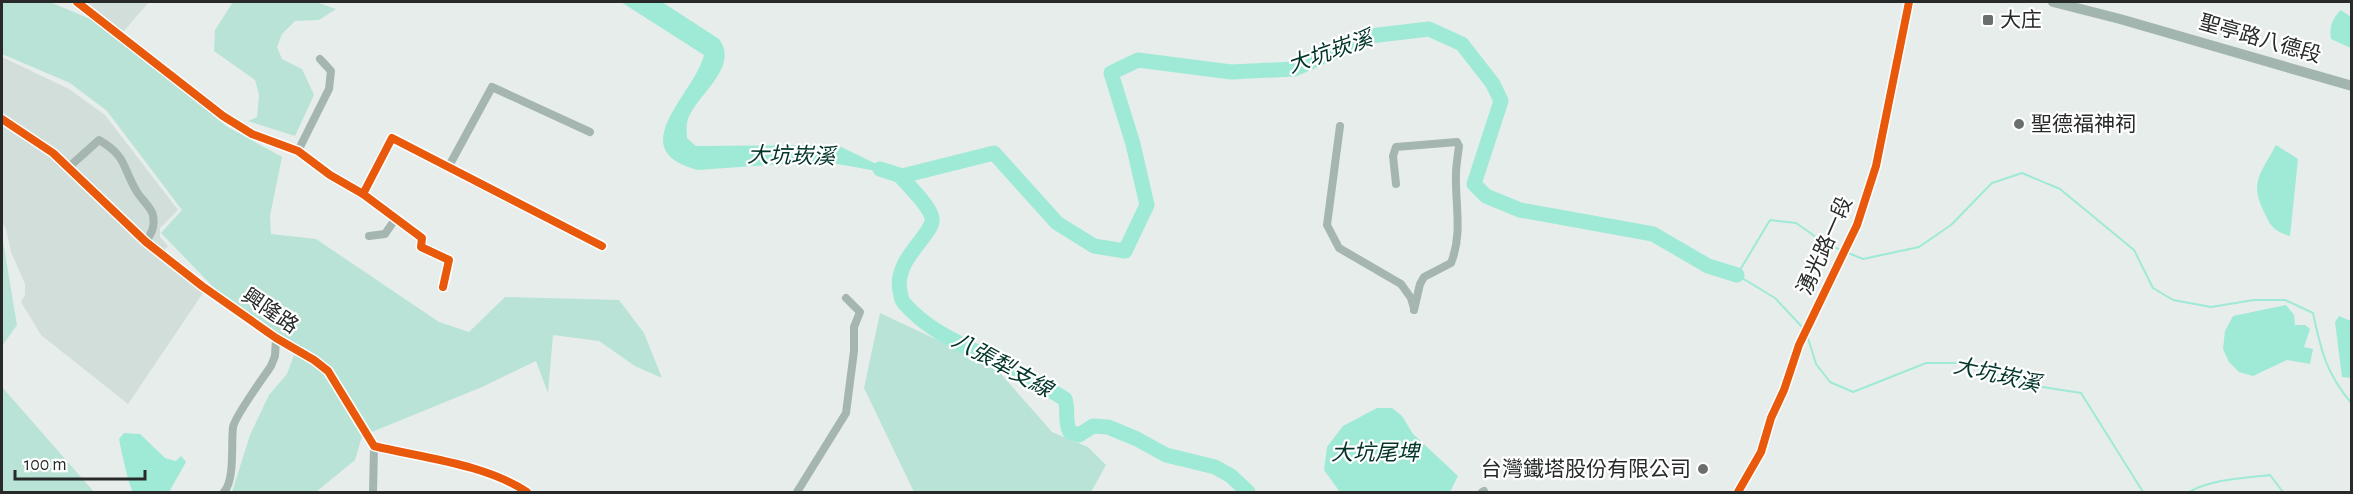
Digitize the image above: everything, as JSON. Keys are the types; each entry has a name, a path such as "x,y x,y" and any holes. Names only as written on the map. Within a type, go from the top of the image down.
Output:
{"street":[{"path":"77,2 223,116 252,134 298,151 330,176 363,194 422,238 421,247 448,260 443,287"},
{"name":"湧光路一段","path":"1738,492 1761,452 1771,418 1784,390 1799,345 1857,225 1876,166 1909,2"},
{"name":"聖亭路八德段","path":"2053,2 2352,86"},
{"path":"298,151 329,89 331,71 320,59"},
{"path":"449,166 492,87 590,132"},
{"name":"興隆路","path":"2,119 53,153 146,242 201,286 328,371 374,446"},
{"path":"1340,126 1327,225 1339,248 1401,284 1411,298 1414,310 1424,277 1451,263 1456,250 1459,219 1456,174 1459,146 1456,142 1396,147 1392,156 1396,184"},
{"path":"363,194 392,138 602,246"},
{"path":"69,167 99,140 114,149 127,169 136,191 153,213 154,230 146,242"},
{"path":"369,236 385,234 396,218"},
{"path":"796,492 846,413 854,351 854,327 860,312 846,298"},
{"path":"224,492 228,489 232,462 233,424 271,366 276,338"},
{"path":"373,492 374,446 483,471 517,485 527,492"}],"shaded area":[{"path":"2,2 50,2 102,24 226,126 282,157 270,216 271,234 316,239 439,322 469,332 505,297 619,300 644,333 662,378 635,366 599,341 553,335 548,393 536,361 482,387 362,436 355,460 316,492 232,492 250,435 269,395 287,374 297,347 221,295 161,233 182,210 107,111 70,83 2,54"},
{"path":"87,2 149,2 123,32"},
{"path":"233,2 316,2 336,9 319,20 295,21 282,34 277,47 282,59 302,69 314,95 295,136 248,121 257,117 259,95 255,80 214,51 215,30"},
{"path":"2,57 69,89 105,115 178,210 160,228 160,237 168,246 164,251 55,148 2,115"},
{"path":"2,125 49,156 143,245 203,293 128,404 41,335 21,302 25,295 25,284 11,252 6,229 2,222"},
{"path":"2,235 17,325 2,346"},
{"path":"880,313 995,367 1052,432 1088,447 1106,465 1091,492 914,492 864,388"},
{"path":"2,387 94,492 2,492"}],"water":[{"path":"621,2 662,2 719,39 724,50 724,61 720,72 697,103 687,123 687,138 696,146 837,145 899,175 832,163 795,163 698,170 676,161 665,149 663,135 668,120 698,71 704,55"},
{"path":"2341,10 2351,17 2351,48 2331,39 2332,23"},
{"path":"2276,145 2298,159 2290,236 2278,231 2270,224 2258,195 2258,180"},
{"path":"2286,305 2294,315 2295,325 2305,325 2310,329 2304,347 2313,349 2310,364 2287,360 2253,376 2239,372 2229,362 2223,349 2225,331 2233,316"},
{"path":"2339,316 2351,321 2351,378 2342,377 2335,322"},
{"name":"大坑尾埤","path":"1377,408 1392,408 1402,416 1413,434 1458,476 1450,492 1340,492 1324,470 1327,447 1343,426"},
{"path":"124,433 140,434 165,458 176,461 181,456 186,462 169,492 133,492 119,439"}],"waterway":[{"name":"大坑崁溪","path":"880,169 902,176 994,153 1057,223 1094,246 1125,251 1147,205 1133,144 1111,73 1138,60 1231,72 1294,69 1370,36 1429,29 1462,44 1493,84 1501,101 1474,184 1486,196 1520,210 1653,234 1708,266 1737,275"},
{"path":"1846,252 1863,259 1919,247 1951,225 1992,183 2022,173 2060,189 2134,250 2153,288 2173,300 2211,307 2254,300 2285,300 2313,313 2330,372 2352,404"},
{"name":"八張犁支線","path":"899,175 923,202 932,218 927,232 902,268 899,279 902,300 915,315 941,333 1020,372 1065,399 1070,432 1079,435 1093,426 1108,427 1137,439 1166,455 1215,467 1231,476 1248,492"},
{"path":"1805,330 1775,298 1737,275 1770,220 1796,223 1826,244 1841,250"},
{"name":"大坑崁溪","path":"1807,335 1816,364 1830,382 1853,392 1926,363 1960,363 2036,386 2081,393 2143,492"},
{"name":"大坑崁溪","path":"2189,492 2208,484 2270,475 2283,492"}],"cycle path":[{"path":"77,2 223,116 252,134 298,151 330,175 363,194"},
{"path":"1738,492 1761,452 1771,418 1784,390 1799,345 1857,225 1876,166 1909,2"},
{"path":"2,119 53,153 146,242 202,286 328,371 374,446 473,468 510,482 527,492"},
{"path":"443,287 449,260 421,247 422,238 363,194 392,138 602,246"}],"place":[{"name":"大庄","path":"1988,20"},
{"name":"聖德福神祠","path":"2019,124"},
{"name":"台灣鐵塔股份有限公司","path":"1703,469"}]}
